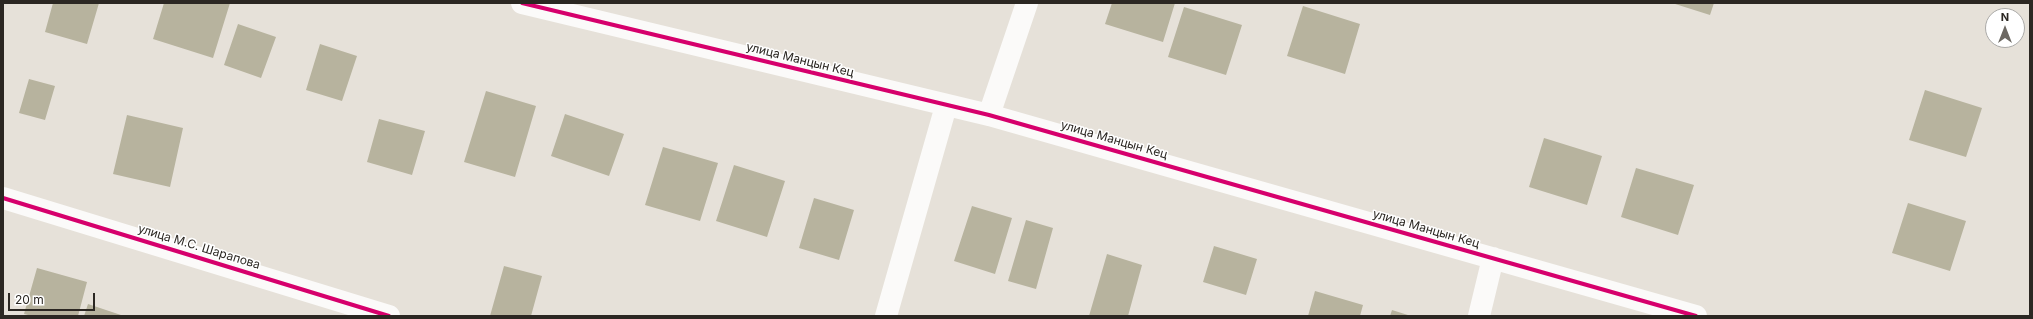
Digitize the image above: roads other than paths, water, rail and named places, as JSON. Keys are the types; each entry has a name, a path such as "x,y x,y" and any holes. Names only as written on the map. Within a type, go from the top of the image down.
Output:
{"street":[{"name":"улица Манцын Кец","path":"522,3 946,106 989,115 1696,316"},
{"path":"989,115 1027,3"},
{"path":"886,316 946,106"},
{"name":"улица М.С. Шарапова","path":"3,198 389,316"},
{"path":"1479,316 1493,258"}]}
